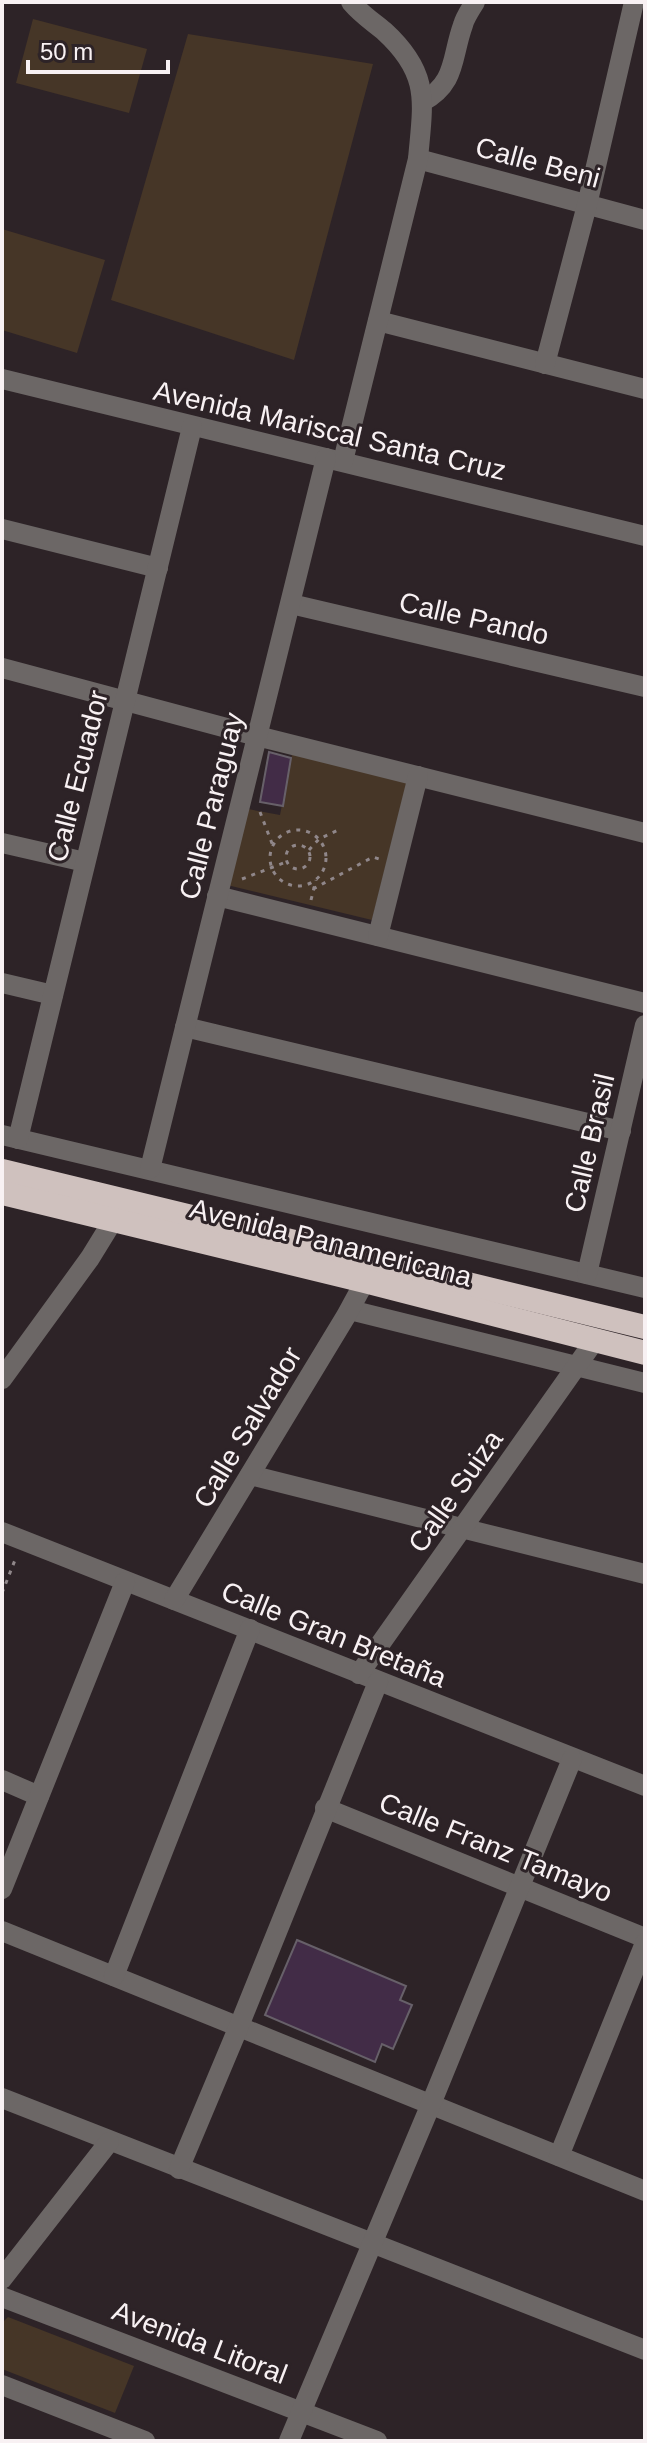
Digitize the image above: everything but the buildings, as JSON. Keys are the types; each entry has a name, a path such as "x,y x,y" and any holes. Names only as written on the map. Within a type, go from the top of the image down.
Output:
{"highway":[{"name":"Avenida Panamericana","path":"2,1171 117,1209 365,1281 645,1353"},
{"name":"Avenida Panamericana","path":"2,1193 117,1209 645,1327"}],"street":[{"name":"Calle Paraguay","path":"150,1169 291,604 378,321 418,159 422,90 418,74 384,31 364,17 351,2"},
{"path":"422,102 443,87 463,23 475,2"},
{"path":"545,364 587,205 634,2"},
{"name":"Calle Beni","path":"418,159 645,220"},
{"path":"378,321 645,389"},
{"name":"Avenida Mariscal Santa Cruz","path":"2,379 645,536"},
{"name":"Calle Ecuador","path":"10,1137 53,995 192,427"},
{"path":"2,529 158,568"},
{"name":"Calle Pando","path":"291,604 645,687"},
{"path":"2,668 257,736 645,833"},
{"path":"378,936 418,776"},
{"path":"2,843 85,862"},
{"path":"217,896 645,1003"},
{"path":"2,983 53,995"},
{"name":"Calle Brasil","path":"587,1274 645,1025"},
{"path":"185,1027 621,1131"},
{"name":"Avenida Panamericana","path":"10,1137 645,1288"},
{"path":"2,1379 90,1258 117,1209"},
{"name":"Calle Salvador","path":"174,1600 365,1281"},
{"path":"350,1310 645,1383"},
{"name":"Calle Suiza","path":"179,2169 325,1808 368,1678 463,1529 595,1340"},
{"path":"250,1475 645,1574"},
{"name":"Calle Gran Bretaña","path":"2,1532 572,1759 643,1778"},
{"path":"2,1889 125,1582"},
{"path":"114,1976 250,1629"},
{"path":"289,2441 572,1759"},
{"path":"2,1780 39,1796"},
{"name":"Calle Franz Tamayo","path":"325,1808 645,1940"},
{"path":"2,1931 645,2191"},
{"path":"559,2156 645,1940"},
{"path":"2,2098 645,2350"},
{"path":"2,2279 109,2142"},
{"path":"2,2244 23,2252"},
{"name":"Avenida Litoral","path":"2,2297 377,2441"},
{"path":"2,2385 145,2441"}],"path":[{"path":"259,811 273,846"},
{"path":"310,905 316,880 326,865 327,856 319,839 313,834 295,830 278,838 270,855 280,880 307,885 316,880"},
{"path":"308,851 319,839 338,830"},
{"path":"302,846 308,851 310,858 304,868 296,869 286,862 286,854 291,847 302,846"},
{"path":"313,889 373,857 387,861"},
{"path":"238,881 286,862"},
{"path":"2,1593 22,1541"}],"shaded area":[{"path":"33,19 147,49 129,113 16,83"},
{"path":"188,34 373,64 294,360 111,300"},
{"path":"2,229 105,260 77,353 2,330"},
{"path":"292,754 407,781 372,920 227,885 248,809 280,815"},
{"path":"8,2317 134,2366 115,2413 2,2369 2,2323"}]}
